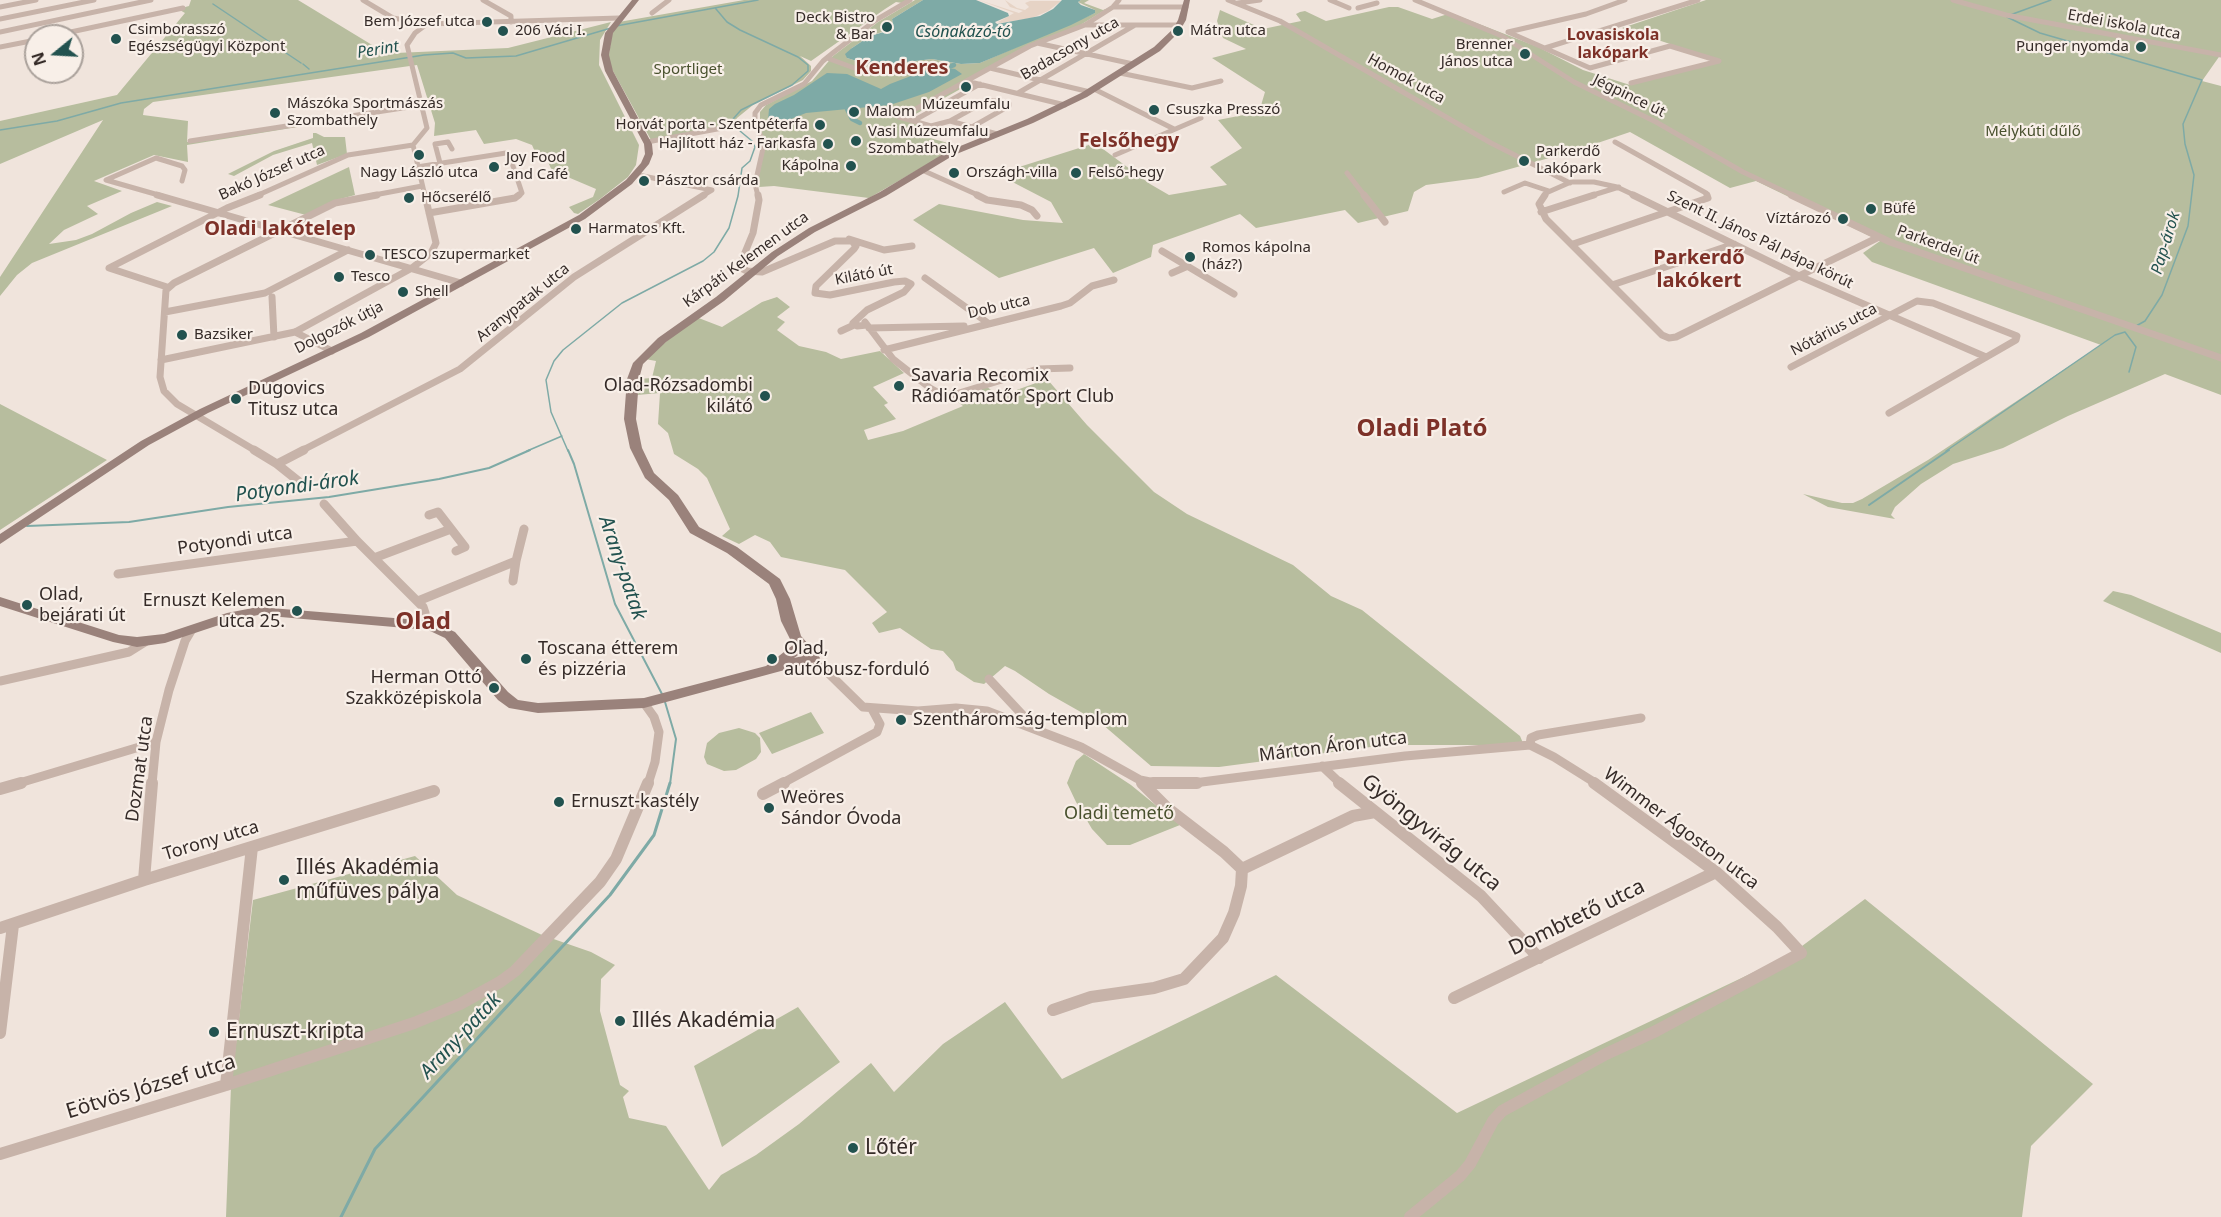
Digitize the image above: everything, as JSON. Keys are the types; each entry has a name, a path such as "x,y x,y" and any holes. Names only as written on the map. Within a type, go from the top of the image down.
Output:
{"street":[{"path":"0,8 36,0"},
{"path":"0,20 94,0"},
{"path":"108,0 118,7 127,19"},
{"path":"0,32 151,0"},
{"path":"363,0 393,18 427,24 618,20"},
{"path":"483,0 511,16 511,22"},
{"path":"636,0 609,33 605,47 606,63 647,142 647,159 638,175"},
{"path":"652,13 669,0"},
{"path":"910,0 876,20 828,57 804,84 761,105 755,113 754,122 764,144 755,184 759,200 753,233 738,265 747,271 765,271 836,241 854,238 884,250 912,246"},
{"path":"972,127 1010,104 988,100 950,121 935,126 899,117 1037,43 1085,25 1113,7 1119,0"},
{"name":"Homok utca","path":"1228,0 1280,21 1491,143 1570,183"},
{"path":"1236,4 1260,0"},
{"path":"1330,0 1349,8"},
{"path":"1358,8 1375,4 1360,0"},
{"name":"Jégpince út","path":"1415,0 1515,43 1574,82 1673,132"},
{"path":"1497,34 1587,14 1625,0"},
{"path":"1545,48 1698,0"},
{"name":"Erdei iskola utca","path":"1953,0 2006,15 2221,55"},
{"path":"1113,7 1186,4"},
{"name":"Kárpáti Kelemen utca","path":"803,645 795,638 783,599 775,582 732,550 694,530 674,498 649,475 631,431 630,408 634,375 645,354 775,254 812,230 883,194 951,153 1065,105 1120,73 1165,43 1179,25 1186,4"},
{"path":"84,29 183,8"},
{"path":"161,360 295,332 412,268 431,253 435,246 413,145 428,128 409,57 409,42 427,24"},
{"path":"1085,25 1179,25"},
{"name":"Badacsony utca","path":"1018,93 1135,25"},
{"path":"1508,32 1590,68 1670,46 1719,61 1631,83"},
{"path":"0,47 24,42"},
{"path":"1037,43 1133,64"},
{"path":"828,57 865,72"},
{"path":"990,68 1092,90 1174,129"},
{"path":"1120,73 1192,88 1221,81"},
{"path":"966,81 1065,105"},
{"path":"913,121 980,84"},
{"path":"959,85 973,88"},
{"path":"190,141 422,105"},
{"path":"1115,154 1154,140 1201,118"},
{"path":"950,121 997,134"},
{"path":"647,142 754,122"},
{"name":"Parkerdei út","path":"1673,132 1743,172 1878,237 2221,360"},
{"path":"440,163 435,144 448,142 452,149"},
{"path":"1573,244 1708,198 1708,195 1615,142"},
{"name":"Bakó József utca","path":"167,287 109,268 218,213 340,158 413,145"},
{"path":"417,167 506,153 509,154 522,195 429,213"},
{"path":"182,181 184,170 182,166 156,158 106,180 461,283"},
{"path":"922,170 987,200 1021,205 1032,210 1037,216"},
{"path":"1347,173 1385,222"},
{"name":"Dolgozók útja","path":"0,539 137,448 196,415 332,351 568,225 638,175"},
{"name":"Aranypatak utca","path":"277,464 460,369 574,277 712,190 638,175"},
{"name":"Szent II. János Pál pápa körút","path":"1549,191 1570,183 1594,182 1619,188 1799,276 1986,357"},
{"path":"1504,192 1525,183 1549,191 1540,200 1541,212 1662,335 1669,338 1878,237"},
{"path":"302,484 277,464 177,404 164,391 160,385 167,287 341,201 422,186"},
{"path":"1541,212 1619,188"},
{"name":"Kilátó út","path":"847,240 852,241 856,246 816,286 815,293 830,295 894,282 905,281 911,284 904,292 864,313"},
{"path":"1612,285 1734,244"},
{"path":"165,312 266,293 348,250"},
{"path":"1162,251 1234,294"},
{"path":"1172,273 1188,266"},
{"path":"925,278 988,324"},
{"name":"Dob utca","path":"884,350 1061,306 1070,303 1092,286 1114,280"},
{"path":"272,297 274,337"},
{"path":"1889,316 1914,302 1927,301 2017,336 2016,340 1889,413"},
{"path":"854,325 857,317 864,313"},
{"path":"864,313 862,318 884,350 906,370 946,397 1038,369 1070,368"},
{"name":"Nótárius utca","path":"1791,367 1889,316"},
{"path":"842,331 854,325 956,325 969,328"},
{"path":"295,332 332,351"},
{"path":"324,504 357,541 418,601 425,613 416,624"},
{"path":"429,515 438,512 465,547 456,551"},
{"path":"374,558 451,529"},
{"path":"513,580 524,529"},
{"name":"Potyondi utca","path":"118,574 357,541"},
{"path":"418,601 516,561"},
{"path":"1,602 118,639 145,642"},
{"path":"0,681 129,652 145,642 191,631 232,616 265,610 336,619 431,626 450,635 497,691 514,704 538,708 648,702 813,658"},
{"name":"Dozmat utca","path":"144,880 156,742 169,690 185,641 191,631"},
{"path":"762,672 803,645 855,701 872,709 880,724 877,732 764,794"},
{"name":"Márton Áron utca","path":"989,680 1034,727"},
{"name":"Eötvös József utca","path":"0,1154 226,1085 414,1023 484,993 515,971 600,882 616,859 630,832 651,777 659,732 648,702"},
{"name":"Márton Áron utca","path":"872,709 918,711 975,709 998,714 1081,747 1140,780 1166,784 1194,783 1405,756 1530,745 1531,738 1538,735 1641,718"},
{"path":"0,789 156,742"},
{"name":"Wimmer Ágoston utca","path":"1410,1217 1460,1176 1470,1164 1493,1121 1502,1111 1627,1043 1656,1032 1801,953 1777,927 1716,872 1609,792 1554,756 1530,745"},
{"name":"Gyöngyvirág utca","path":"1322,766 1328,774 1481,897 1539,958"},
{"path":"1140,780 1167,808 1224,852 1242,869"},
{"name":"Torony utca","path":"0,928 144,880 434,791"},
{"path":"1242,869 1353,816 1375,812"},
{"path":"226,1085 252,847"},
{"path":"1053,1010 1091,996 1172,984 1189,975 1222,938 1234,913 1241,886 1242,869"},
{"name":"Dombtető utca","path":"1454,998 1716,872"},
{"path":"0,1033 12,924"}],"green space":[{"path":"191,0 298,0 382,51 396,53 508,48 611,22 600,40 599,65 639,145 636,165 628,177 600,199 578,214 574,213 569,207 593,197 596,189 563,175 555,177 548,162 536,154 532,145 516,139 484,144 476,130 434,136 435,123 417,65 153,102 144,109 143,115 188,121 187,142 315,122 316,124 187,145 188,162 154,155 94,181 122,191 87,206 98,214 64,230 49,244 76,240 92,234 157,202 172,206 32,263 17,275 0,296 0,277 103,120 0,164 0,121 117,95 185,13 178,9 189,6"},
{"name":"Sportliget","path":"744,0 906,0 902,3 896,2 885,9 811,61 800,56 811,66 811,71 803,80 753,105 737,118 734,124 651,140 608,62 612,33 619,22"},
{"path":"915,0 923,0 892,19 894,28 870,36 852,48 847,58 873,66 932,59 961,64 980,63 1095,13 1095,10 1078,2 1081,0 1089,0 1084,3 1103,10 1108,8 1074,29 1038,41 958,86 964,87 905,120 926,127 915,134 959,146 869,198 774,186 759,187 758,179 766,143 760,130 760,112 766,105 812,81 833,56 878,22"},
{"name":"Mélykúti dűlő","path":"1706,0 2221,0 2221,54 2202,81 2221,86 2221,395 2165,374 2068,416 2003,448 1953,464 1921,484 1895,507 1891,515 1895,519 1828,507 1803,494 1842,503 1853,503 1862,499 1928,460 2101,345 1872,262 1863,253 1880,241 1756,181 1730,188 1630,132 1574,151 1478,178 1426,185 1414,192 1408,211 1358,223 1345,210 1256,228 1240,214 1153,245 1151,257 1113,273 1094,248 999,278 913,220 939,204 1023,220 1063,223 1051,202 997,174 1095,143 1150,184 1169,195 1227,185 1210,167 1242,148 1218,120 1259,112 1265,92 1212,58 1246,49 1223,38 1217,21 1220,10 1263,29 1301,21 1296,14 1305,11 1326,21 1389,7 1398,7 1432,19 1451,13 1538,47 1583,70 1630,85 1721,61 1622,28"},
{"path":"313,133 324,137 345,137 347,154 317,165 312,143 273,155 234,176 228,174 274,151 313,138"},
{"path":"349,167 355,195 333,201 306,215 268,205"},
{"path":"777,297 790,307 777,317 785,322 777,330 799,346 826,352 841,359 880,351 904,373 873,387 888,403 884,405 896,419 864,430 868,440 903,431 963,406 954,399 987,387 1000,396 1047,379 1087,425 1154,492 1187,514 1293,565 1331,596 1362,610 1520,736 1523,743 1518,745 1386,745 1219,767 1151,766 1102,724 1005,666 984,684 974,682 956,670 953,662 943,651 931,649 900,628 879,633 872,623 887,612 845,570 781,557 770,542 755,535 739,544 722,536 730,529 707,478 698,469 674,454 668,433 658,424 660,393 637,395 638,379 652,378 656,361 645,359 696,317 722,327 762,302"},
{"path":"0,404 107,460 0,530"},
{"path":"2113,591 2131,595 2221,633 2221,653 2103,601"},
{"path":"811,712 824,733 772,754 759,733"},
{"path":"739,728 755,733 760,738 761,752 756,759 736,770 724,771 707,764 704,757 707,743 719,733"},
{"name":"Oladi temető","path":"1084,754 1131,785 1180,825 1130,845 1107,845 1092,829 1067,783 1076,761"},
{"path":"415,856 457,895 542,935 591,952 615,965 601,979 600,1011 620,1085 629,1091 623,1097 629,1118 666,1126 709,1190 721,1175 756,1155 799,1124 871,1063 894,1092 943,1044 1005,1002 1062,1079 1276,975 1457,1113 1790,955 1865,899 2093,1084 2031,1146 2022,1217 226,1217 231,1086 253,900"},
{"path":"798,1007 840,1062 722,1147 694,1066"}],"shaded area":[{"path":"979,0 1019,13 1023,11 1010,7 1005,0 1025,10 1029,7 1025,3 1030,1 1061,1 1048,11 1032,18 1001,23 998,22 1014,13"}],"water":[{"name":"Csónakázó-tó","path":"923,0 976,0 1008,13 1009,16 995,22 997,24 1040,16 1053,9 1062,0 1081,0 1078,2 1081,5 1095,10 1095,13 980,63 961,64 932,59 873,66 847,58 845,54 870,36 894,29 892,19"},
{"path":"937,66 955,69 962,74 929,92 890,105 806,113 776,125 768,121 769,109 775,104 794,95 827,73 847,74 881,89"}],"waterway":[{"name":"Perint","path":"616,26 758,0"},
{"name":"Pap-árok","path":"2010,15 2051,0"},
{"path":"213,4 301,63"},
{"name":"Arany-patak","path":"562,436 551,412 546,380 554,361 563,350 622,303 703,261 714,252 729,228 738,196 742,168 750,161 755,147 752,141 734,126 733,119 741,110 792,85 808,71 808,65 798,57 740,30 727,22 716,9"},
{"name":"Pap-árok","path":"2007,17 2040,33 2202,80 2183,124 2185,144 2194,175 2188,226 2162,295 2145,321 2136,326"},
{"name":"Perint","path":"0,130 57,121 121,103 424,55 453,53 466,58 516,56 611,28"},
{"path":"303,64 309,69"},
{"path":"847,109 852,119 860,123"},
{"name":"Pap-árok","path":"1946,451 2115,335 2125,332 2136,347 2129,372"},
{"name":"Potyondi-árok","path":"527,451 562,436"},
{"name":"Arany-patak","path":"562,436 568,451"},
{"name":"Potyondi-árok","path":"27,526 129,522 228,507 329,497 439,479 489,468 530,450"},
{"name":"Arany-patak","path":"568,450 615,604 662,694"},
{"name":"Pap-árok","path":"1869,505 1949,450"},
{"name":"Arany-patak","path":"665,702 676,739 670,784"},
{"name":"Arany-patak","path":"341,1217 375,1149 610,895 654,835 670,783"}],"place":[{"name":"Bem József utca","path":"487,22"},
{"name":"Deck Bistro & Bar","path":"887,27"},
{"name":"206 Váci I.","path":"503,31"},
{"name":"Mátra utca","path":"1178,31"},
{"name":"Csimborasszó Egészségügyi Központ","path":"116,39"},
{"name":"Punger nyomda","path":"2141,47"},
{"name":"Brenner János utca","path":"1525,54"},
{"name":"Múzeumfalu","path":"966,87"},
{"name":"Csuszka Presszó","path":"1154,110"},
{"name":"Malom","path":"854,112"},
{"name":"Mászóka Sportmászás Szombathely","path":"275,113"},
{"name":"Horvát porta - Szentpéterfa","path":"820,125"},
{"name":"Vasi Múzeumfalu Szombathely","path":"856,141"},
{"name":"Hajlított ház - Farkasfa","path":"828,144"},
{"name":"Nagy László utca","path":"419,155"},
{"name":"Parkerdő Lakópark","path":"1524,161"},
{"name":"Kápolna","path":"851,166"},
{"name":"Joy Food and Café","path":"494,167"},
{"name":"Országh-villa","path":"954,173"},
{"name":"Felső-hegy","path":"1076,173"},
{"name":"Pásztor csárda","path":"644,181"},
{"name":"Hőcserélő","path":"409,198"},
{"name":"Büfé","path":"1871,209"},
{"name":"Víztározó","path":"1843,219"},
{"name":"Harmatos Kft.","path":"576,229"},
{"name":"TESCO szupermarket","path":"370,255"},
{"name":"Romos kápolna (ház?)","path":"1190,257"},
{"name":"Tesco","path":"339,277"},
{"name":"Shell","path":"403,292"},
{"name":"Bazsiker","path":"182,335"},
{"name":"Savaria Recomix Rádióamatőr Sport Club","path":"899,386"},
{"name":"Olad-Rózsadombi kilátó","path":"765,396"},
{"name":"Dugovics Titusz utca","path":"236,399"},
{"name":"Olad, bejárati út","path":"27,605"},
{"name":"Ernuszt Kelemen utca 25.","path":"297,611"},
{"name":"Toscana étterem és pizzéria","path":"526,659"},
{"name":"Olad, autóbusz-forduló","path":"772,659"},
{"name":"Herman Ottó Szakközépiskola","path":"494,688"},
{"name":"Szentháromság-templom","path":"901,720"},
{"name":"Ernuszt-kastély","path":"559,802"},
{"name":"Weöres Sándor Óvoda","path":"769,808"},
{"name":"Illés Akadémia műfüves pálya","path":"284,880"},
{"name":"Illés Akadémia","path":"620,1021"},
{"name":"Ernuszt-kripta","path":"214,1032"},
{"name":"Lőtér","path":"853,1148"}],"district":[{"name":"Lovasiskola lakópark","path":"1613,44"},
{"name":"Kenderes","path":"902,68"},
{"name":"Felsőhegy","path":"1129,141"},
{"name":"Oladi lakótelep","path":"280,229"},
{"name":"Parkerdő lakókert","path":"1699,270"},
{"name":"Oladi Plató","path":"1422,429"},
{"name":"Olad","path":"423,622"}]}
